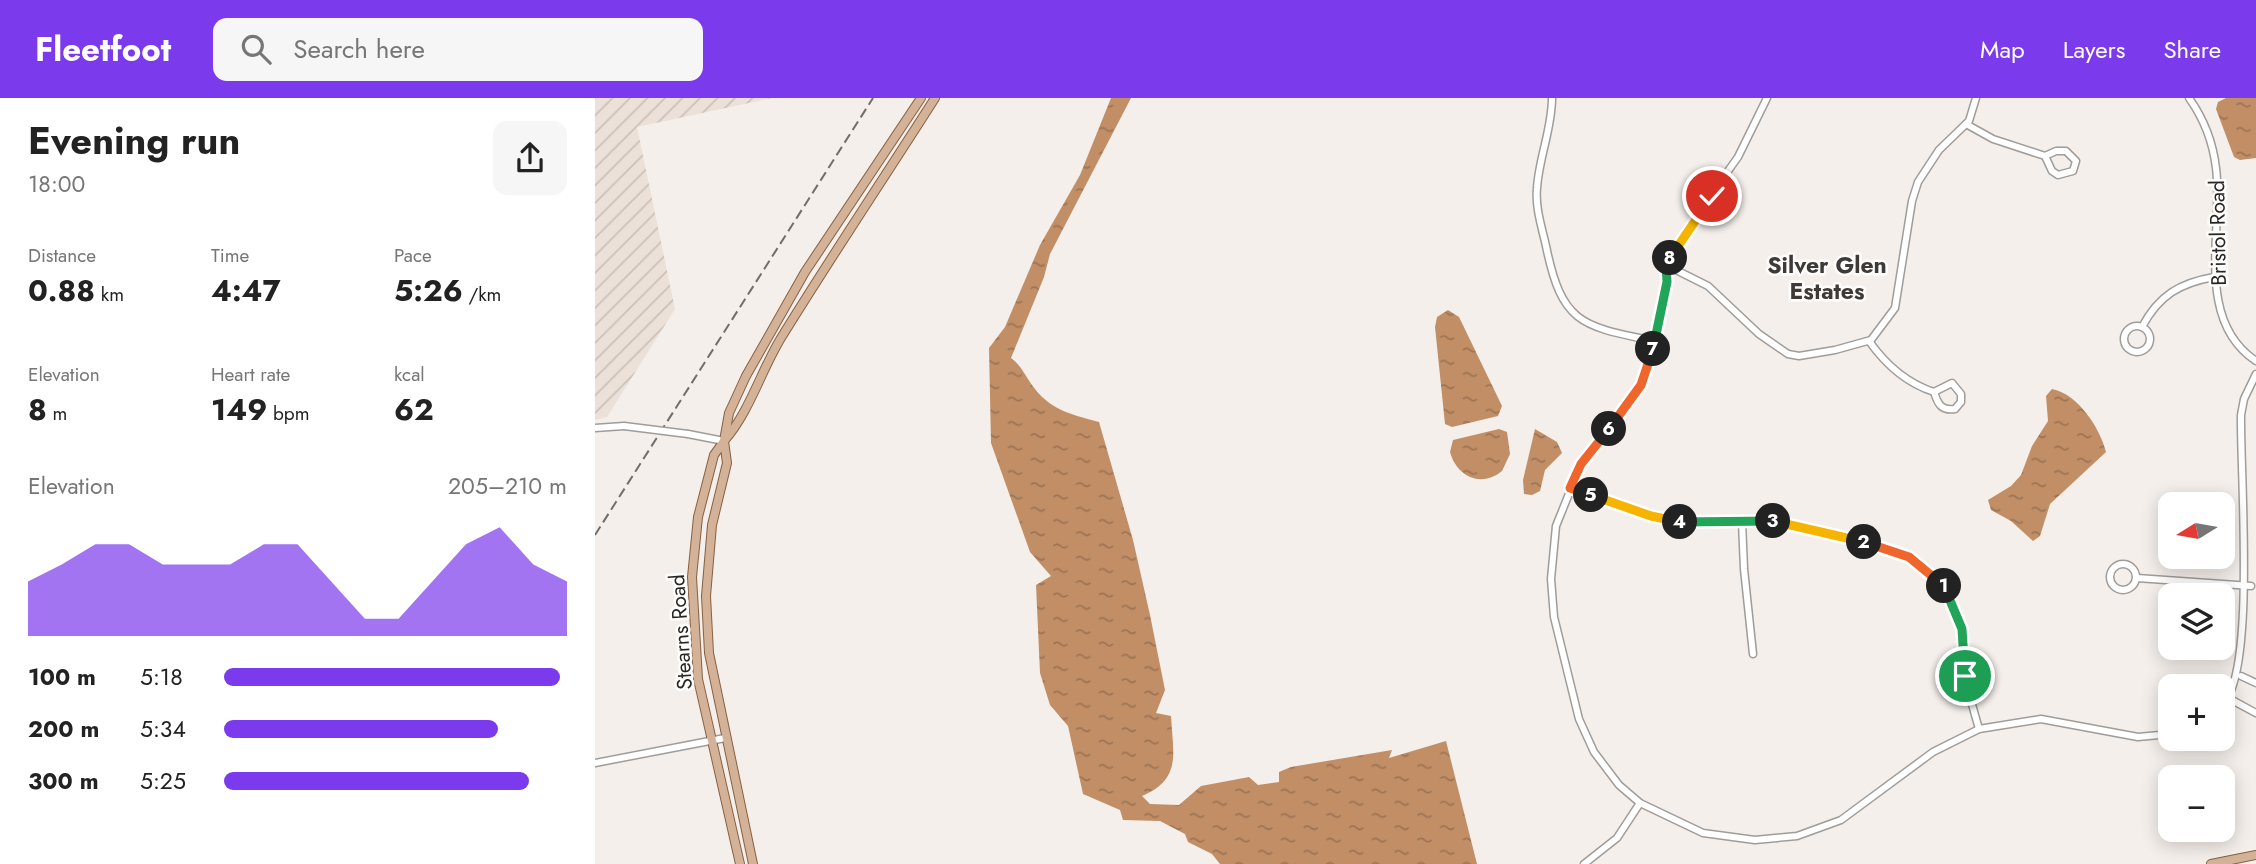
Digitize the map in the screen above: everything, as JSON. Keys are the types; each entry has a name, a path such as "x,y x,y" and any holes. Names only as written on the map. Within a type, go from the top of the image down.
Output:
{"main road":[{"name":"Stearns Road","path":"753,864 709,653 706,596 712,525 727,463 724,441 729,413 746,376 805,272 921,98"},
{"name":"Stearns Road","path":"740,864 698,678 692,577 698,517 714,455 736,427 766,364 800,307 935,98"},
{"path":"2211,864 2256,855"}],"street":[{"path":"1552,98 1550,125 1537,190 1553,281 1573,314 1589,325 1654,341"},
{"path":"1767,98 1738,157 1686,230 1666,265 1667,282 1651,363 1632,401 1581,464 1556,526 1551,579 1554,617 1579,719 1594,752 1619,785 1640,803 1703,833 1755,841 1794,836 1841,820 1940,747 1979,729 2041,719 2138,737 2158,735"},
{"path":"1666,265 1708,286 1759,334 1788,354 1799,356 1869,341 1895,308 1912,201 1918,182 1939,150 1966,124 1976,98"},
{"name":"Bristol Road","path":"2189,98 2203,122 2216,169 2214,277 2226,320 2238,343 2256,361"},
{"path":"1966,124 1993,139 2045,156 2056,151 2066,151 2076,161 2073,171 2068,175 2058,175 2052,171 2045,156"},
{"path":"2142,327 2158,300 2172,290 2191,281 2214,277"},
{"path":"2134,326 2142,327 2148,333 2147,346 2140,351 2132,351 2125,345 2125,333 2134,326"},
{"path":"1869,341 1894,371 1934,393 1940,406 1946,410 1955,408 1961,402 1961,394 1952,383 1934,393"},
{"path":"2235,690 2241,676 2251,586 2241,415 2244,399 2256,374"},
{"path":"595,428 624,426 724,441"},
{"path":"1570,488 1683,523 1786,522 1909,557 1944,586 1958,615 1966,687 1979,729"},
{"path":"1742,522 1753,654"},
{"path":"2124,563 2135,569 2137,578 2133,586 2125,590 2116,588 2110,577 2113,568 2124,563"},
{"path":"2137,578 2251,586"},
{"path":"2241,676 2256,683"},
{"path":"2235,701 2256,713"},
{"path":"595,763 725,738"},
{"path":"1584,864 1617,838 1640,803"}],"shaded area":[{"path":"595,98 772,98 637,127 675,309 607,417 595,420"}],"water":[{"path":"1111,98 1131,98 1050,254 1044,277 1011,358 1049,402 1064,411 1099,422 1133,540 1165,690 1156,713 1171,716 1173,754 1169,773 1164,782 1142,796 1150,804 1179,805 1201,786 1249,777 1258,785 1279,782 1279,772 1291,767 1392,750 1389,758 1446,741 1477,864 1220,864 1212,854 1188,842 1185,834 1160,821 1123,820 1120,810 1083,794 1068,726 1050,705 1040,673 1036,585 1051,576 1030,552 991,443 989,348 1005,327 1040,245 1080,175"},
{"path":"2226,98 2256,98 2256,158 2240,160 2234,157 2216,109 2218,102"},
{"path":"1448,310 1459,317 1502,406 1498,416 1452,427 1445,424 1435,327 1437,317"},
{"path":"2052,389 2071,398 2087,413 2106,452 2050,504 2040,536 2033,541 2011,521 1991,510 1988,500 2011,486 2021,475 2032,446 2048,421 2046,396"},
{"path":"1499,429 1507,432 1510,454 1502,471 1486,479 1478,479 1458,468 1450,452 1453,440"},
{"path":"1535,429 1557,442 1562,453 1545,470 1540,491 1532,495 1524,494 1523,480"}],"railway":[{"path":"595,535 873,98"}],"district":[{"name":"Silver Glen Estates","path":"1827,278"}],"route":[{"path":"1712,196 1686,230 1666,265 1667,282 1651,363 1641,385 1632,401 1581,464 1570,488 1651,516 1683,523 1786,522 1909,557 1921,564 1944,586 1953,602 1962,629 1965,676"}]}
